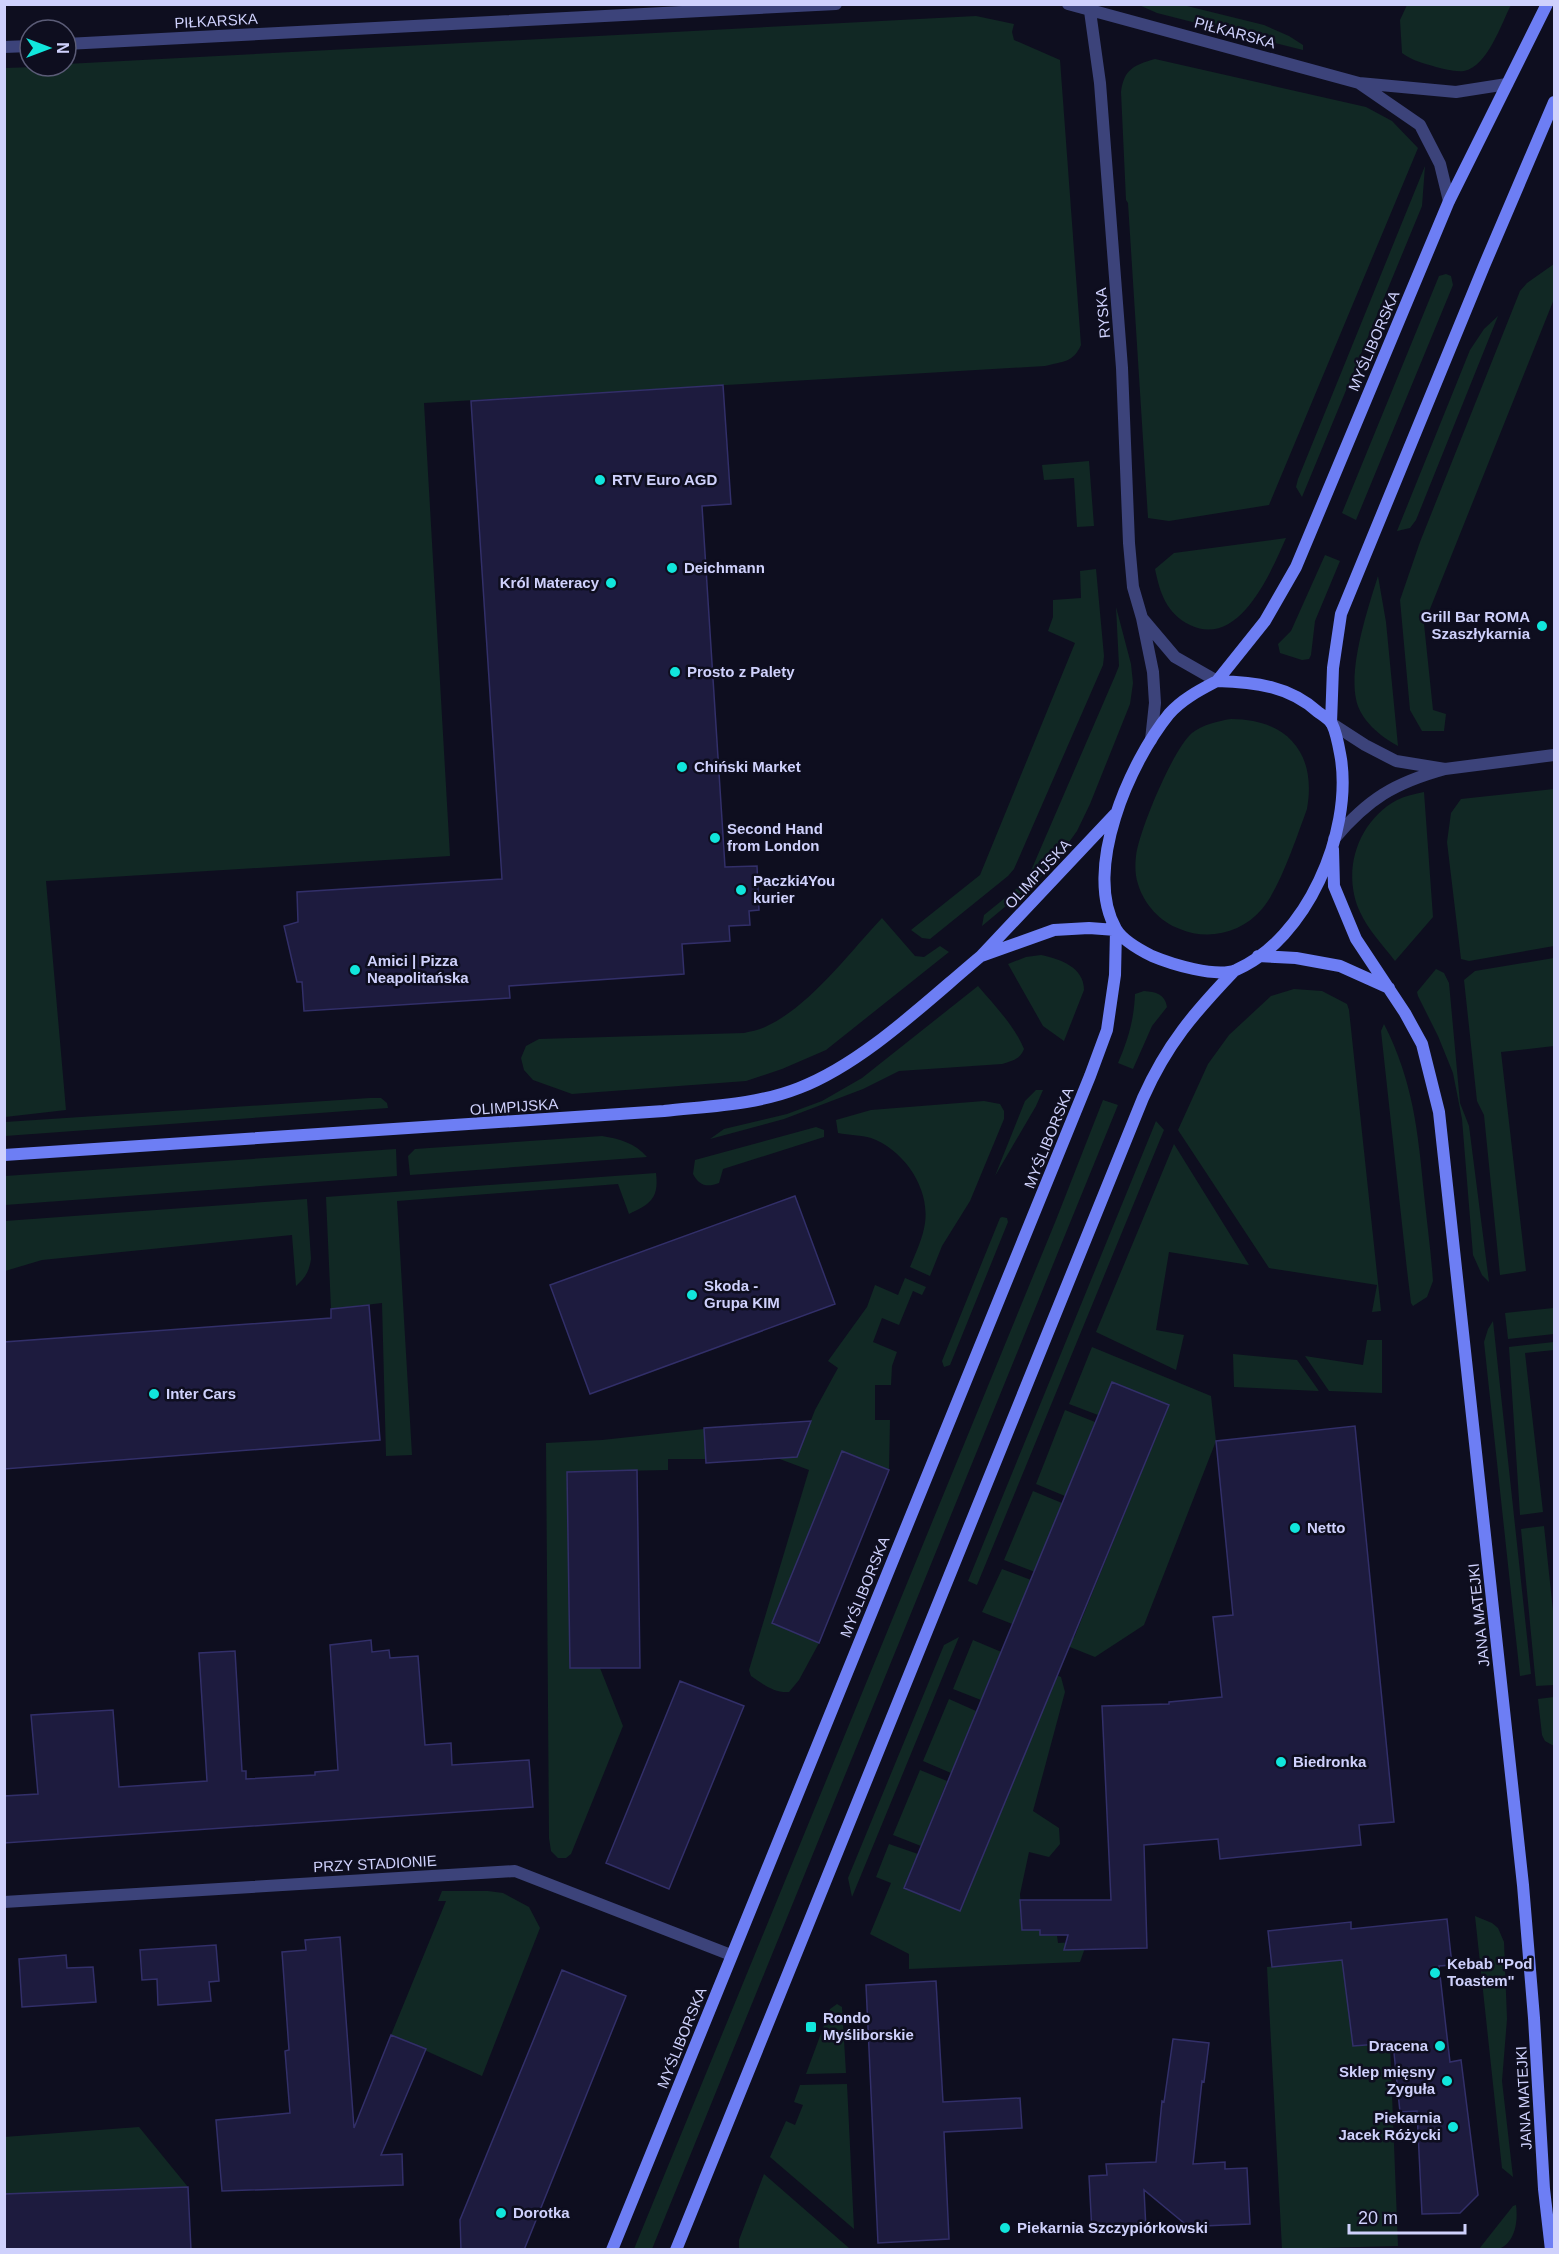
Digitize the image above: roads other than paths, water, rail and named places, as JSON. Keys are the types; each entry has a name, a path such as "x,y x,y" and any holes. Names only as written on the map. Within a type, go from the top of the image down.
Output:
{"main road":[{"name":"MYŚLIBORSKA","path":"1217,681 1265,621 1296,567 1449,201 1547,4"},
{"path":"676,2250 1157,1065 1197,1010 1234,971 1271,948 1295,921 1316,885 1334,844 1344,781 1339,746 1331,723 1333,668 1341,614 1479,277 1554,102"},
{"path":"1234,971 1190,969 1171,964 1138,950 1116,930 1105,896 1104,883 1105,860 1116,813 1134,770 1170,713 1192,694 1217,681 1248,681 1282,688 1308,702 1331,723"},
{"name":"OLIMPIJSKA","path":"4,1155 664,1111 736,1104 771,1097 806,1085 846,1063 876,1042 981,956 1116,813"},
{"name":"JANA MATEJKI","path":"1334,844 1334,886 1356,939 1390,989 1422,1044 1439,1112 1524,1885 1544,2189 1551,2250"},
{"name":"OLIMPIJSKA","path":"981,956 1054,930 1089,928 1116,930"},
{"name":"MYŚLIBORSKA","path":"612,2250 1090,1076 1107,1030 1114,975 1116,930"},
{"path":"1258,956 1296,958 1340,966 1390,989"}],"street":[{"name":"PIŁKARSKA","path":"78,43 836,4"},
{"name":"PIŁKARSKA","path":"1068,4 1090,7 1359,83 1456,92 1507,84"},
{"name":"RYSKA","path":"1090,7 1100,83 1122,368 1133,587 1153,672 1155,703 1151,740"},
{"name":"PIŁKARSKA","path":"1359,83 1420,125 1440,164 1449,201"},
{"name":"RYSKA","path":"1142,618 1174,657 1217,681"},
{"path":"1331,723 1365,745 1396,761 1445,769"},
{"path":"1334,844 1353,818 1380,794 1418,776 1445,769 1554,755"},
{"name":"PRZY STADIONIE","path":"4,1902 515,1871 731,1955"}],"place":[{"name":"RTV Euro AGD","path":"600,480"},
{"name":"Deichmann","path":"672,568"},
{"name":"Król Materacy","path":"611,583"},
{"name":"Grill Bar ROMA Szaszłykarnia","path":"1542,626"},
{"name":"Prosto z Palety","path":"675,672"},
{"name":"Chiński Market","path":"682,767"},
{"name":"Second Hand from London","path":"715,838"},
{"name":"Paczki4You kurier","path":"741,890"},
{"name":"Amici | Pizza Neapolitańska","path":"355,970"},
{"name":"Skoda - Grupa KIM","path":"692,1295"},
{"name":"Inter Cars","path":"154,1394"},
{"name":"Netto","path":"1295,1528"},
{"name":"Biedronka","path":"1281,1762"},
{"name":"Kebab \"Pod Toastem\"","path":"1435,1973"},
{"name":"Rondo Myśliborskie","path":"811,2027"},
{"name":"Dracena","path":"1440,2046"},
{"name":"Sklep mięsny Zyguła","path":"1447,2081"},
{"name":"Piekarnia Jacek Różycki","path":"1453,2127"},
{"name":"Dorotka","path":"501,2213"},
{"name":"Piekarnia Szczypiórkowski","path":"1005,2228"}]}
